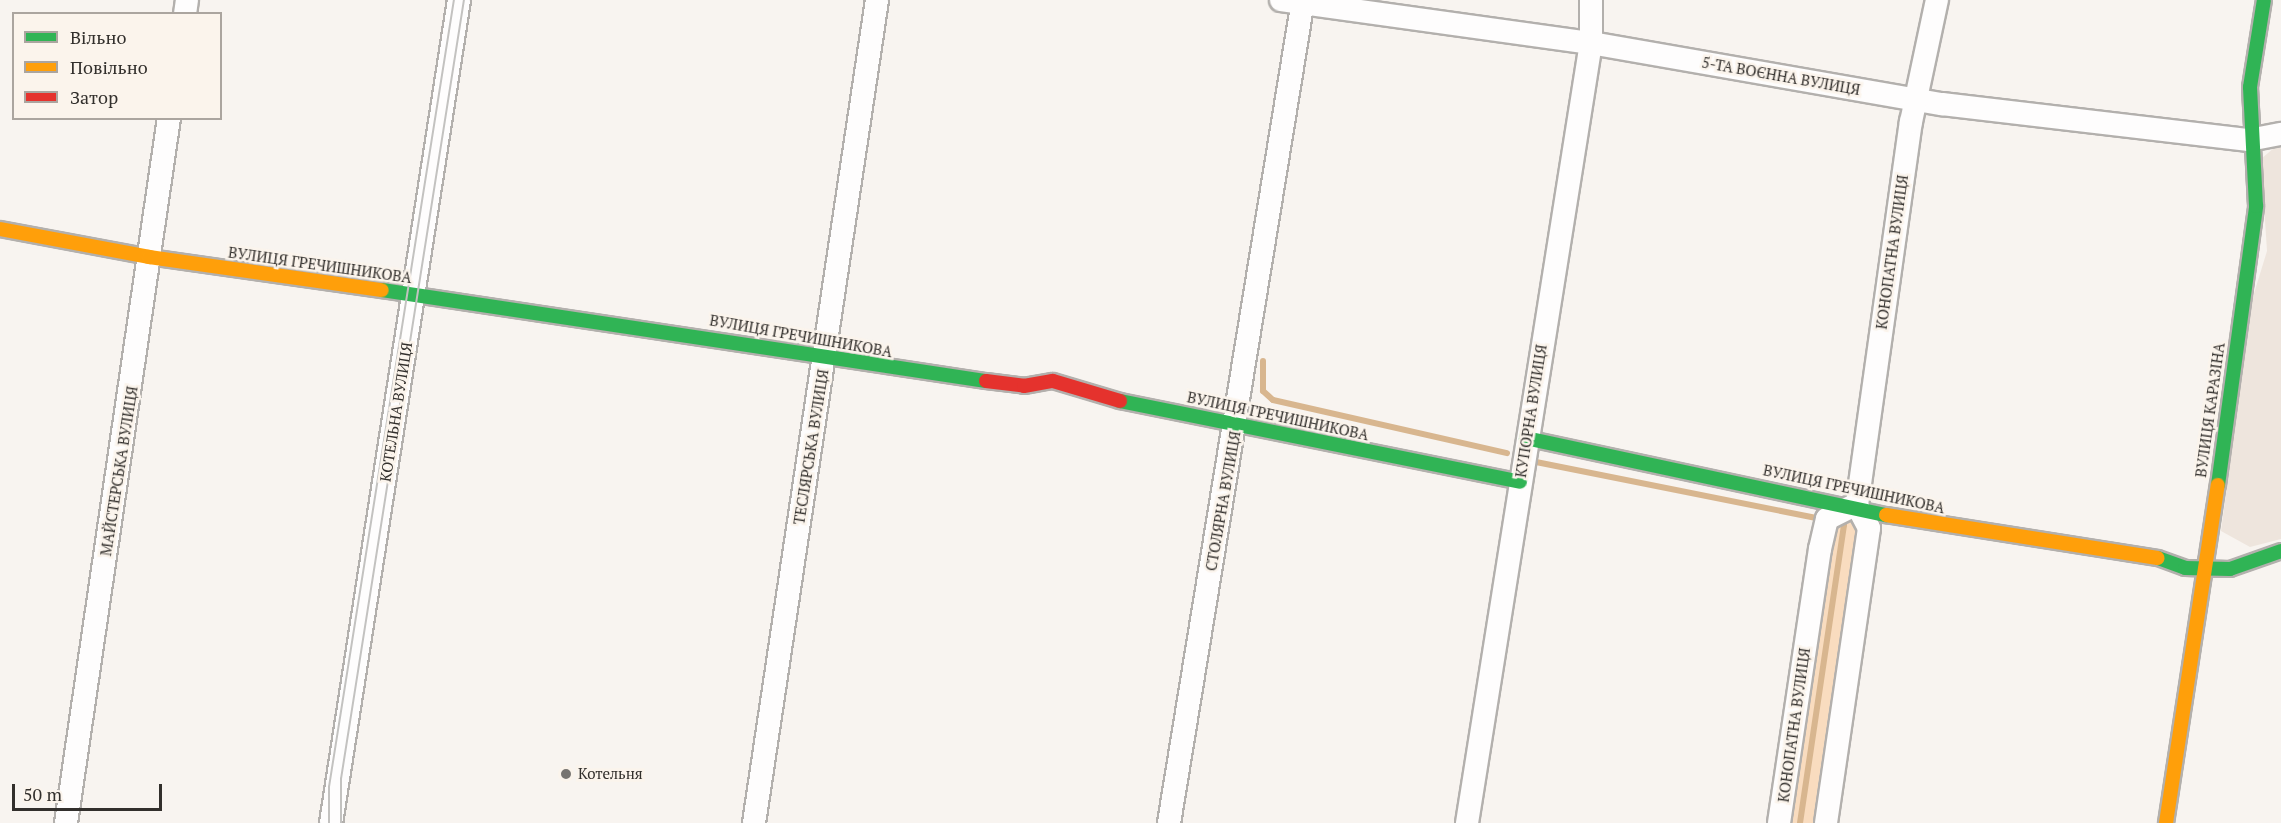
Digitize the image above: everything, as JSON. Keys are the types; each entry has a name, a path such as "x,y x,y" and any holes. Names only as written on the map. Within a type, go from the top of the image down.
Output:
{"street":[{"name":"КОТЕЛЬНА ВУЛИЦЯ","path":"331,823 415,296 459,0"},
{"name":"ТЕСЛЯРСЬКА ВУЛИЦЯ","path":"754,823 877,0"},
{"name":"КУПОРНА ВУЛИЦЯ","path":"1467,823 1526,438 1591,43 1591,0"},
{"name":"КОНОПАТНА ВУЛИЦЯ","path":"1779,823 1827,519 1836,510 1857,505 1917,99 1936,0"},
{"name":"ВУЛИЦЯ КАРАЗІНА","path":"2166,823 2207,569 2256,206 2249,140 2250,87 2264,0"},
{"name":"5-ТА ВОЄННА ВУЛИЦЯ","path":"1295,2 1591,43 1917,99 2249,140 2281,134"},
{"name":"СТОЛЯРНА ВУЛИЦЯ","path":"1169,823 1236,426 1295,2"},
{"name":"МАЙСТЕРСЬКА ВУЛИЦЯ","path":"66,823 169,120"},
{"name":"ВУЛИЦЯ ГРЕЧИШНИКОВА","path":"0,229 149,256 415,296 774,345 825,360 1024,386 1053,381 1084,394 1520,482"},
{"name":"ВУЛИЦЯ ГРЕЧИШНИКОВА","path":"1526,438 1857,505 1898,518 2207,569 2230,569 2281,551"},
{"path":"1826,823 1869,528 1857,505"}],"shaded area":[{"path":"2281,142 2281,539 2250,547 2221,531 2252,300 2267,251 2261,159"},
{"path":"1835,515 1862,525 1817,823 1783,823"}],"waterway":[{"path":"1263,361 1263,391 1273,400 1507,453"},
{"path":"1531,461 1821,519"},
{"path":"1800,823 1844,525 1835,522"}],"tram line":[{"path":"329,823 329,787 454,0"},
{"path":"341,823 341,779 464,0"}],"traffic: fast":[{"path":"2218,485 2256,206 2250,87 2264,0"},
{"path":"382,290 986,381"},
{"path":"1120,401 1520,482"},
{"path":"1526,438 1886,515"},
{"path":"2158,558 2185,568 2230,569 2281,551"}],"traffic: slow":[{"path":"0,229 149,257 382,290"},
{"path":"2166,823 2218,485"},
{"path":"1886,515 2158,558"}],"traffic: jam":[{"path":"986,381 1024,386 1053,381 1120,401"}],"place":[{"name":"Котельня","path":"566,774"}]}
